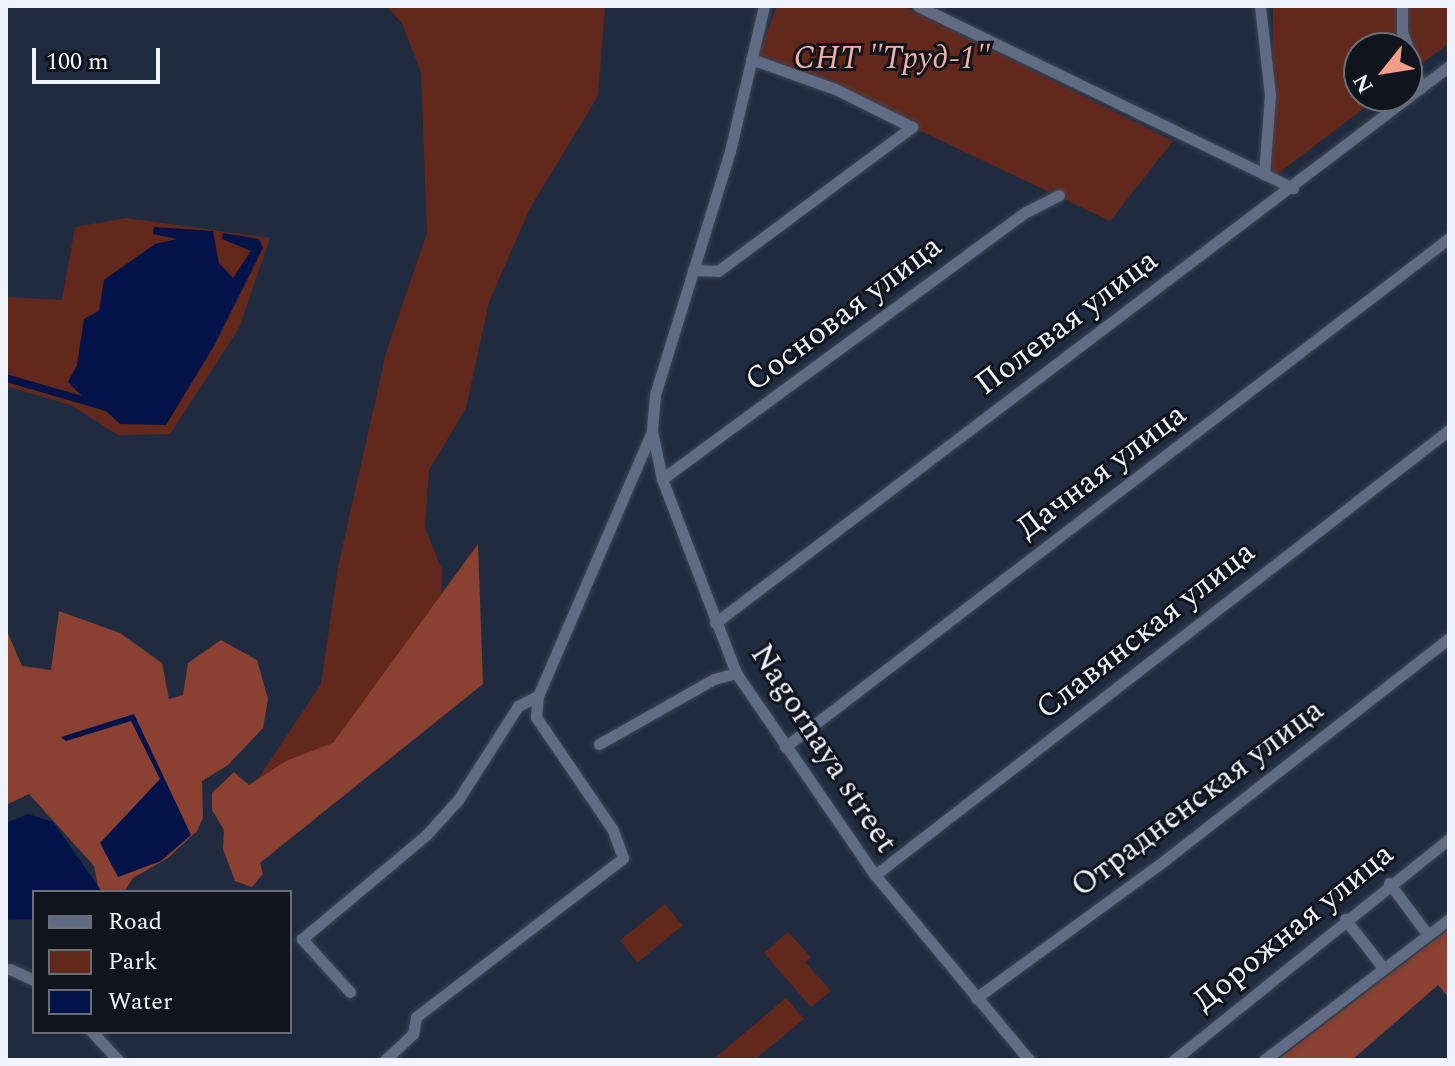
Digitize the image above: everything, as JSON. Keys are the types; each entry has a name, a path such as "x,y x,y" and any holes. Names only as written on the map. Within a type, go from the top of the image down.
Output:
{"street":[{"name":"Nagornaya street","path":"764,6 693,270 655,395 652,431 662,479 736,673 875,875 1029,1060"},
{"path":"918,6 1293,188"},
{"path":"1260,6 1270,95 1264,175"},
{"path":"1402,6 1402,32"},
{"path":"693,270 718,271 912,127 835,89 751,59"},
{"name":"Полевая улица","path":"1423,86 1449,66"},
{"name":"Полевая улица","path":"715,623 1390,112"},
{"name":"Сосновая улица","path":"662,479 1026,212 1059,195"},
{"name":"Дачная улица","path":"785,747 1449,238"},
{"name":"Славянская улица","path":"875,875 1449,430"},
{"path":"385,1060 413,1034 416,1017 623,858 613,830 536,717 538,696 652,431"},
{"name":"Отрадненская улица","path":"976,998 1165,860 1449,638"},
{"path":"599,744 714,679 736,673"},
{"path":"350,992 302,939 417,843 458,800 518,706 538,696"},
{"name":"Дорожная улица","path":"1174,1060 1389,883 1449,839"},
{"path":"1389,883 1428,935"},
{"path":"1345,919 1384,969"},
{"path":"1264,1060 1449,919"},
{"path":"10,969 32,979"},
{"path":"94,1034 118,1060"}],"green space":[{"path":"386,6 605,6 598,96 530,208 489,302 466,408 429,470 425,528 442,570 440,654 421,694 244,800 321,684 338,567 386,353 427,233 421,72 402,23"},
{"name":"СНТ \"Труд-1\"","path":"777,6 904,6 1173,141 1110,221 759,54"},
{"path":"1273,6 1449,6 1449,43 1423,63 1423,32 1343,32 1343,112 1359,112 1272,178"},
{"path":"126,218 270,238 239,328 170,434 118,435 71,405 6,386 6,297 62,300 75,227"},
{"path":"665,904 683,926 638,962 620,941"},
{"path":"788,932 811,957 805,962 831,991 811,1007 764,953"},
{"path":"786,998 804,1019 754,1060 715,1058"}],"shaded area":[{"path":"478,544 483,684 260,863 263,874 252,887 235,881 223,849 224,830 212,810 212,793 234,772 249,785 286,761 333,743"},
{"path":"59,611 120,633 162,663 169,699 183,695 188,663 221,640 257,660 268,699 263,728 228,765 202,781 203,818 197,831 168,858 133,878 125,890 99,890 94,866 29,794 6,805 6,629 22,666 51,670"},
{"path":"1449,929 1449,998 1438,985 1352,1060 1277,1060"}],"water":[{"path":"154,227 213,231 219,263 233,278 251,251 222,239 223,233 259,239 263,248 214,346 166,425 120,424 106,411 6,382 6,374 82,396 68,382 77,365 84,319 99,311 104,280 155,244 177,239 153,234"},
{"path":"134,714 191,835 161,861 118,877 100,843 160,779 131,721 66,741 61,737"},
{"path":"28,814 53,822 101,890 32,890 32,919 6,920 6,823"}]}
